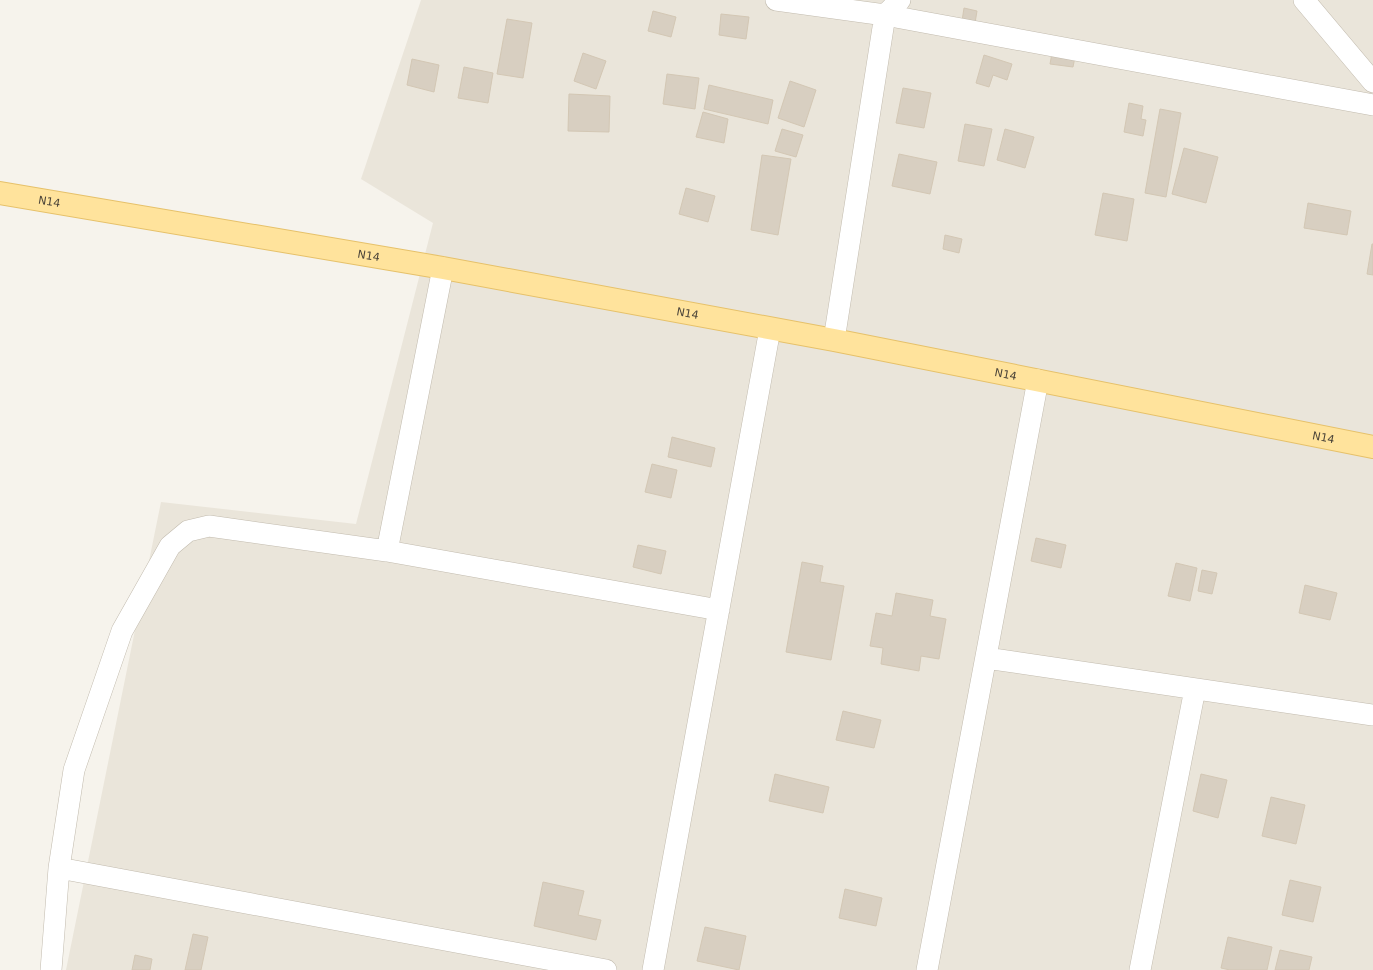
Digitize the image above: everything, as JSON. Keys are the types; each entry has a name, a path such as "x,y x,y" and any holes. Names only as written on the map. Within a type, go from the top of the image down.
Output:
{"main road":[{"name":"N14","path":"0,193 443,268 834,340 1373,447"}],"street":[{"path":"776,0 885,15 1373,105"},
{"path":"834,340 885,15 900,0"},
{"path":"1304,0 1373,82"},
{"path":"387,551 443,268"},
{"path":"654,970 770,329"},
{"path":"927,970 1038,380"},
{"path":"51,970 59,868 74,770 122,631 170,546 188,531 209,526 387,551 719,610"},
{"path":"986,658 1373,715"},
{"path":"1140,970 1195,689"},
{"path":"59,868 606,970"}],"shaded area":[{"path":"421,0 1373,0 1373,970 66,970 161,502 356,524 433,223 361,179"}],"building":[{"path":"964,8 977,11 975,23 962,21"},
{"path":"653,11 676,17 671,37 648,31"},
{"path":"721,14 749,17 746,39 719,35"},
{"path":"507,19 532,23 523,78 497,74"},
{"path":"583,53 606,61 596,89 574,81"},
{"path":"1052,53 1075,57 1073,67 1050,64"},
{"path":"984,55 1012,64 1007,80 993,75 989,87 976,83"},
{"path":"412,59 439,65 434,92 407,85"},
{"path":"464,67 493,73 488,103 458,98"},
{"path":"667,74 699,78 695,109 663,104"},
{"path":"790,81 816,90 804,127 778,118"},
{"path":"709,85 773,100 768,124 704,109"},
{"path":"903,88 931,93 924,128 896,123"},
{"path":"569,94 610,96 609,132 568,131"},
{"path":"1129,103 1143,106 1141,119 1146,120 1143,136 1124,132"},
{"path":"1160,109 1181,113 1166,197 1145,193"},
{"path":"703,112 728,119 724,143 696,137"},
{"path":"965,124 992,129 984,166 958,161"},
{"path":"782,129 803,135 796,157 775,151"},
{"path":"1005,129 1034,137 1025,168 997,160"},
{"path":"1184,148 1218,157 1206,203 1172,194"},
{"path":"899,154 937,162 930,194 892,186"},
{"path":"762,155 791,159 778,235 751,230"},
{"path":"686,188 715,196 708,222 679,214"},
{"path":"1103,193 1134,199 1127,241 1095,235"},
{"path":"1308,203 1351,211 1347,235 1304,228"},
{"path":"945,235 962,239 959,253 943,249"},
{"path":"1373,244 1373,275 1367,274"},
{"path":"672,437 715,448 711,467 668,457"},
{"path":"652,464 677,470 671,498 645,492"},
{"path":"1036,538 1066,545 1061,568 1031,561"},
{"path":"638,545 666,551 661,574 633,567"},
{"path":"802,562 823,566 820,582 844,586 831,660 786,652"},
{"path":"1176,563 1197,568 1190,601 1168,596"},
{"path":"1202,570 1217,573 1212,594 1198,591"},
{"path":"1305,585 1337,593 1330,620 1299,613"},
{"path":"896,593 933,600 930,616 946,619 939,659 921,656 919,671 881,664 883,648 870,646 876,613 892,616"},
{"path":"843,711 881,720 874,748 836,740"},
{"path":"775,774 829,787 823,813 769,801"},
{"path":"1201,774 1227,780 1218,818 1193,811"},
{"path":"1271,797 1305,805 1296,844 1262,836"},
{"path":"1290,880 1321,887 1313,922 1282,915"},
{"path":"543,882 584,891 578,915 601,920 596,940 534,926"},
{"path":"845,889 882,898 876,926 839,918"},
{"path":"705,927 746,936 739,970 697,961"},
{"path":"193,934 208,937 201,970 185,970"},
{"path":"1228,937 1272,947 1267,970 1230,970 1221,968"},
{"path":"1280,950 1312,957 1309,970 1275,970"},
{"path":"135,955 152,959 150,970 132,970"}]}
